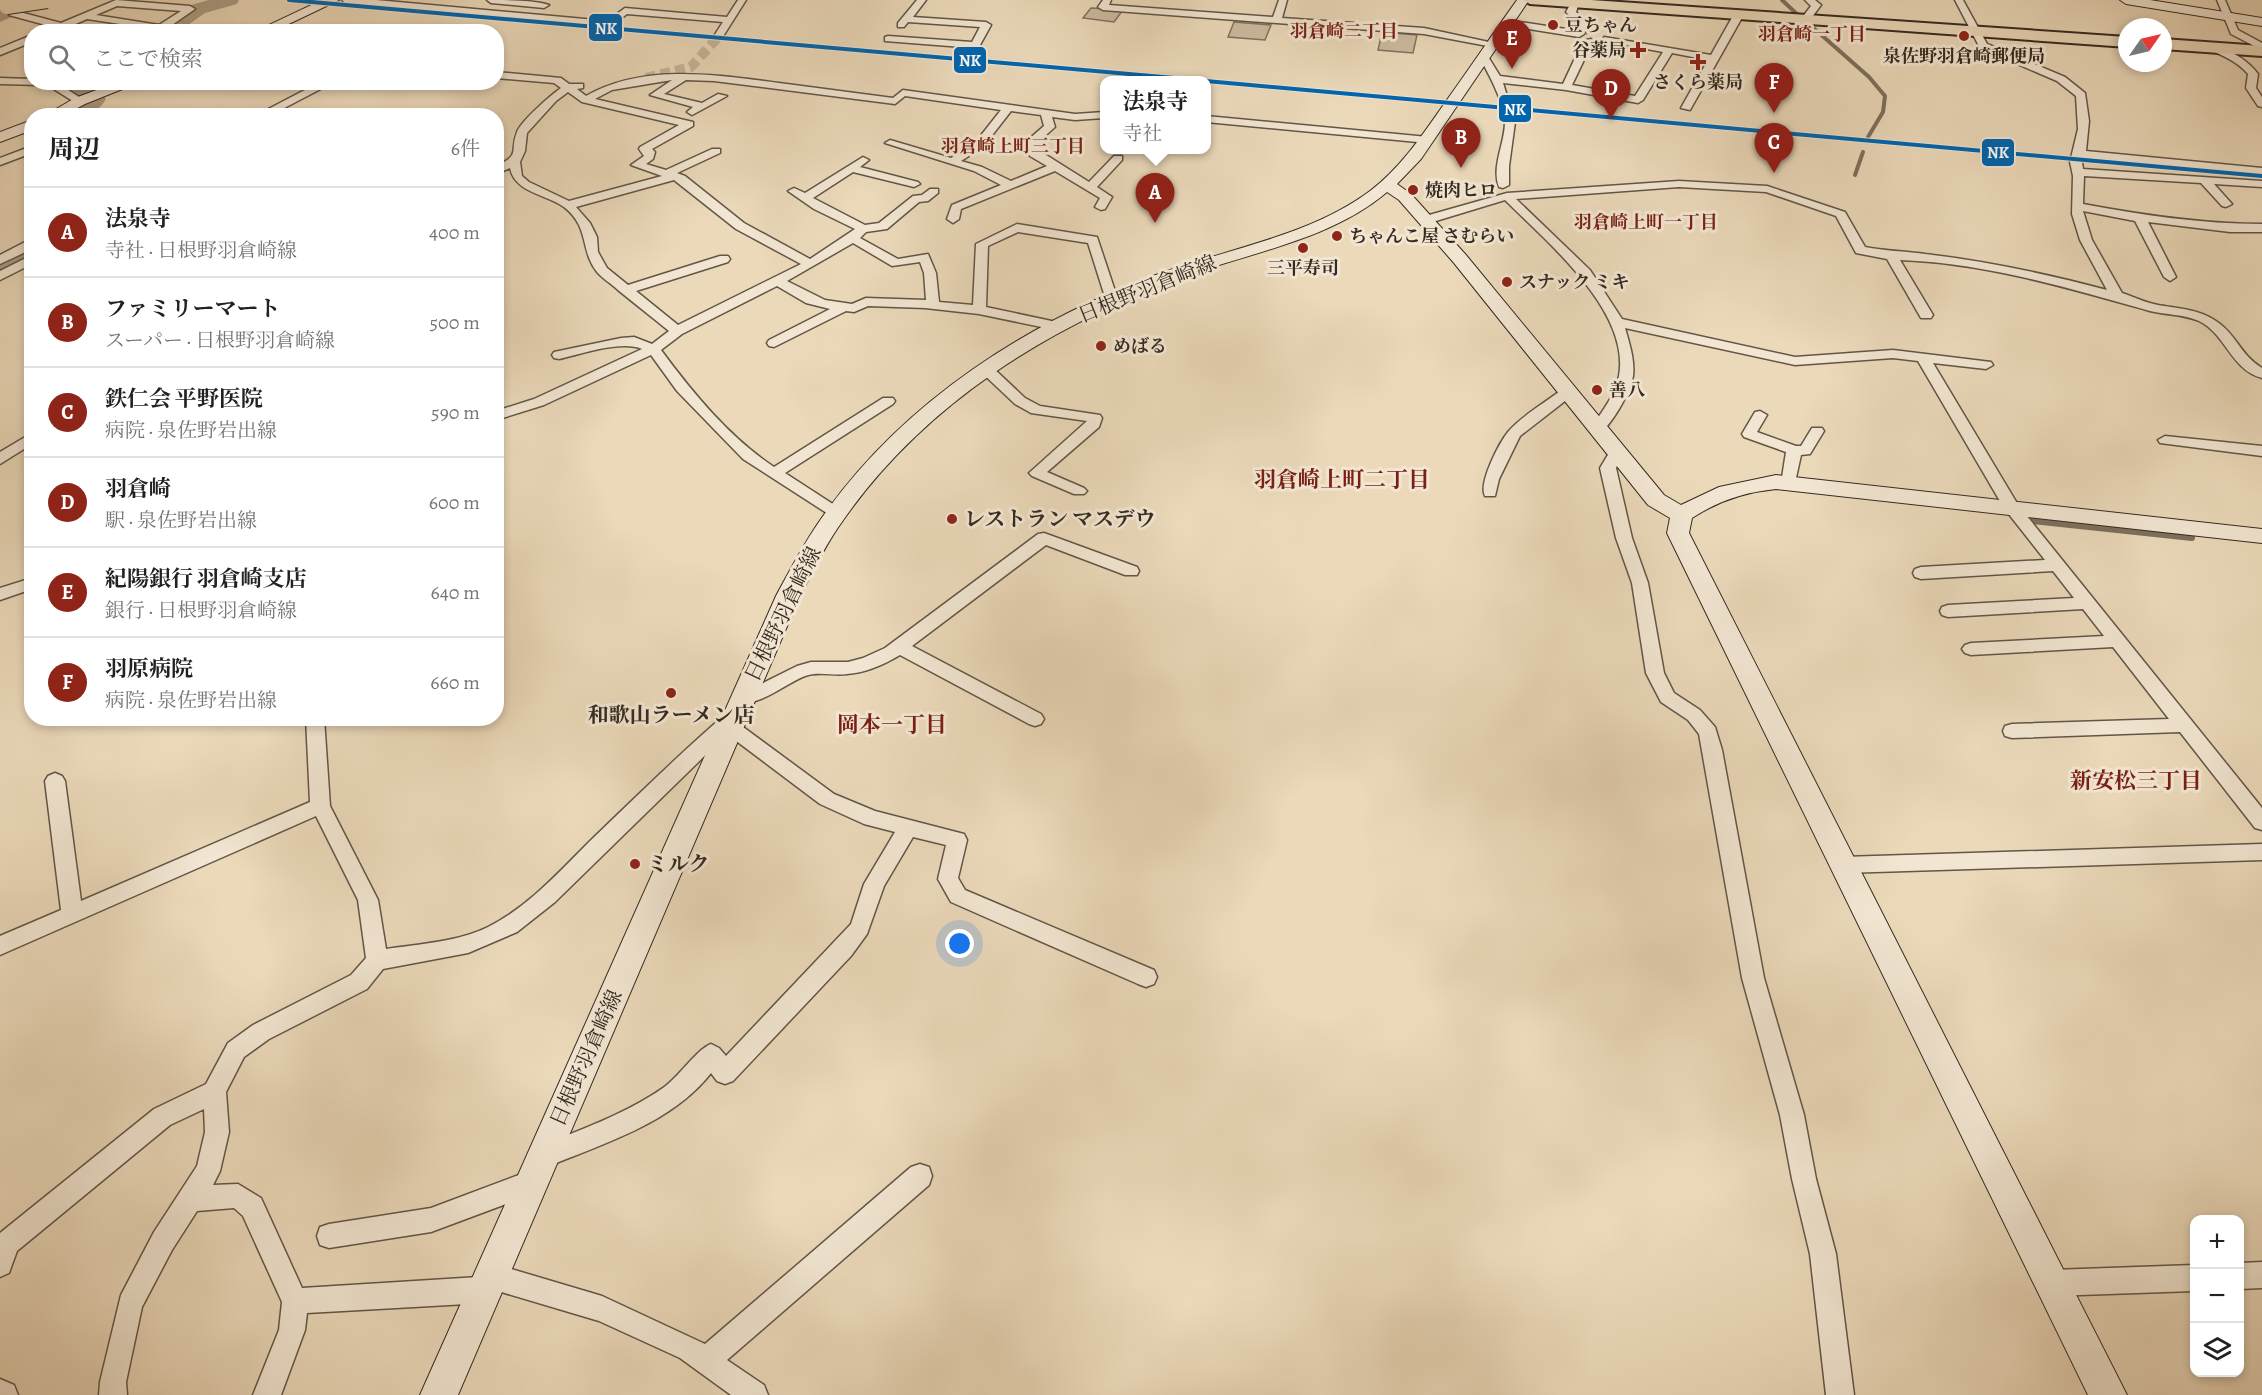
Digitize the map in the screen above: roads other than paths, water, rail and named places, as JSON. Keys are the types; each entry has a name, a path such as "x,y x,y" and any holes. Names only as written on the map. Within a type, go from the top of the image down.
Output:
{"main road":[{"path":"4,3 47,0"},
{"path":"278,24 333,0"},
{"name":"日根野羽倉崎線","path":"439,1395 788,596 836,514 903,436 957,388 985,368 1056,326 1112,300 1166,277 1316,226 1371,197 1387,185 1416,156 1523,0"},
{"path":"1530,0 2118,41"},
{"path":"2126,0 2262,22"},
{"path":"2172,45 2262,49"},
{"path":"67,108 111,90"},
{"path":"0,137 24,127"},
{"path":"1387,185 1405,197 1426,220 1569,391 1656,500 1682,515"},
{"path":"2108,1395 1678,533 1682,515 1696,504 1735,488 1753,484 1789,484 2262,536"}],"street":[{"path":"346,0 609,24 625,11 730,20"},
{"path":"491,0 547,2"},
{"path":"719,36 742,0"},
{"path":"906,19 986,25 975,45 888,39 922,0"},
{"path":"1107,0 1103,7 1424,31 1489,50 1510,122 1503,166 1505,191 1586,273 1617,322 1624,353 1626,376 1608,417 1598,428"},
{"path":"1277,20 1283,0"},
{"path":"1806,19 1816,5 1809,0"},
{"path":"1959,0 1983,46 2061,79 2081,95 2085,117 2081,154 2076,162 2080,172 2077,206 2079,221 2117,296"},
{"path":"2221,0 2234,32 2262,49"},
{"path":"528,16 547,2"},
{"path":"4,3 12,13 54,24"},
{"path":"66,24 116,3 190,9 167,24"},
{"path":"1575,3 1571,12 1589,36"},
{"path":"1686,108 1739,14"},
{"path":"8,22 25,16"},
{"path":"85,16 127,24"},
{"path":"1507,23 1579,34 1581,39 1604,34 1607,39 1714,58"},
{"path":"1566,87 1589,36"},
{"path":"0,52 24,42"},
{"path":"2211,47 2232,56 2249,68 2253,74 2251,88 2262,104"},
{"path":"1497,79 1566,87 1638,100 1669,50"},
{"path":"504,76 557,80 586,100 689,124 644,149 650,152 649,157 637,165 681,178 740,226 810,264"},
{"path":"586,100 609,87 668,77 683,77 714,78 895,101 903,93 1046,114 1075,117 1100,115"},
{"path":"683,77 655,95 702,106"},
{"path":"504,167 514,162 520,151 522,132 558,93 569,87 646,78"},
{"path":"0,81 24,82"},
{"path":"64,90 83,100"},
{"path":"276,108 313,90"},
{"path":"676,120 722,96"},
{"path":"953,161 979,145 1007,109"},
{"path":"1046,114 1050,126 1032,142 1030,148 1034,154 1106,196 1101,207"},
{"path":"1211,119 1428,140"},
{"path":"890,143 978,169 1011,185"},
{"path":"568,205 618,194 671,175 716,151"},
{"path":"0,162 24,152"},
{"path":"2081,154 2262,171"},
{"path":"1090,187 1118,158"},
{"path":"863,160 800,195 856,224 858,234 896,263 924,257 930,273 933,304"},
{"path":"514,162 517,177 525,184 568,205 584,223 591,237 592,252 602,270 677,331"},
{"path":"953,219 956,207 1055,167"},
{"path":"852,168 914,184"},
{"path":"2080,172 2262,184"},
{"path":"2203,179 2226,204"},
{"path":"1426,220 1505,191 1679,184 1767,189 1841,214 1860,250 1891,256 1923,257 2039,276 2154,308 2186,312 2205,319 2219,329 2244,363 2262,374"},
{"path":"504,413 538,402 653,349 677,331 810,264 858,234 883,226 917,198 924,199 934,191"},
{"path":"2077,206 2140,218 2257,228 2262,240"},
{"path":"2140,218 2170,277"},
{"path":"979,310 982,244 1017,228 1093,240 1112,300"},
{"path":"0,260 24,248"},
{"path":"1891,256 1926,315"},
{"path":"626,291 724,259"},
{"path":"0,276 24,263"},
{"path":"777,280 811,300 843,307 854,308 866,302 933,304 979,310 1056,326"},
{"path":"774,343 843,307"},
{"path":"1617,322 1795,361 1838,360 1893,354 1986,365"},
{"path":"559,355 634,341 653,349 682,388 748,456 836,514"},
{"path":"1923,358 2012,508 2262,822"},
{"path":"985,368 1020,401 1036,410 1095,418 1094,424 1037,473 1079,491"},
{"path":"1490,493 1491,479 1514,434 1569,391"},
{"path":"773,474 888,401"},
{"path":"1760,415 1749,434 1794,450 1805,450 1817,430"},
{"path":"2164,440 2262,451"},
{"path":"0,459 24,442"},
{"path":"1789,484 1794,450"},
{"path":"1617,451 1608,468 1624,538 1640,583 1655,673 1667,697 1694,715 1708,732 1713,750 1753,978 1792,1115 1804,1179 1823,1254 1840,1395"},
{"path":"113,1395 113,1382 129,1304 163,1241 208,1171 217,1132 214,1092 223,1071 237,1050 261,1032 359,982 377,960 458,947 496,933 520,918 547,896 693,753 765,690 797,672 811,668 848,668 868,663 898,646 1044,538 1131,571"},
{"path":"1921,573 2057,565"},
{"path":"0,594 24,586"},
{"path":"1947,611 2087,603"},
{"path":"1971,649 2118,641"},
{"path":"898,646 1035,718"},
{"path":"736,714 827,799 871,818 957,840 948,879 958,896 1146,977"},
{"path":"2012,731 2185,725"},
{"path":"316,726 321,806 368,900 377,960"},
{"path":"55,782 72,914"},
{"path":"0,946 321,806"},
{"path":"544,1156 614,1127 664,1100 688,1083 711,1055 725,1073 843,949 860,928 874,884 908,827"},
{"path":"1843,865 2262,852"},
{"path":"0,1264 7,1243 162,1117 214,1092"},
{"path":"706,1361 920,1176"},
{"path":"329,1236 431,1220 532,1182"},
{"path":"190,1199 238,1196 252,1207 295,1301 292,1330 267,1395"},
{"path":"2244,1276 2262,1275"},
{"path":"2052,1282 2190,1278"},
{"path":"295,1301 488,1283 602,1309 689,1348 754,1395"}],"waterway":[{"path":"0,16 35,0"},
{"path":"176,24 198,9 230,0"},
{"path":"1782,0 1799,16"},
{"path":"1809,24 1869,77 1885,96 1883,112 1868,137"},
{"path":"77,90 95,99 92,104 84,108"},
{"path":"1855,175 1863,152"},
{"path":"0,268 24,256"},
{"path":"2032,521 2192,538"}],"tunnel":[{"path":"646,78 691,67 719,36"}],"place":[{"name":"豆ちゃん","path":"1553,25"},
{"name":"泉佐野羽倉崎郵便局","path":"1964,36"},
{"name":"谷薬局","path":"1638,50"},
{"name":"さくら薬局","path":"1698,62"},
{"name":"紀陽銀行 羽倉崎支店","path":"1512,69"},
{"name":"羽原病院","path":"1774,113"},
{"name":"羽倉崎","path":"1611,119"},
{"name":"ファミリーマート","path":"1461,168"},
{"name":"鉄仁会 平野医院","path":"1774,173"},
{"name":"焼肉ヒロ","path":"1413,190"},
{"name":"法泉寺","path":"1155,223"},
{"name":"ちゃんこ屋 さむらい","path":"1337,236"},
{"name":"三平寿司","path":"1303,248"},
{"name":"スナック ミキ","path":"1507,282"},
{"name":"めばる","path":"1101,346"},
{"name":"善八","path":"1597,390"},
{"name":"レストラン マスデウ","path":"952,519"},
{"name":"和歌山ラーメン店","path":"671,693"},
{"name":"ミルク","path":"635,864"}],"district":[{"name":"羽倉崎二丁目","path":"1344,31"},
{"name":"羽倉崎一丁目","path":"1812,34"},
{"name":"羽倉崎上町三丁目","path":"1013,146"},
{"name":"羽倉崎上町一丁目","path":"1646,222"},
{"name":"羽倉崎上町二丁目","path":"1342,479"},
{"name":"岡本一丁目","path":"892,724"},
{"name":"新安松三丁目","path":"2136,780"}]}
